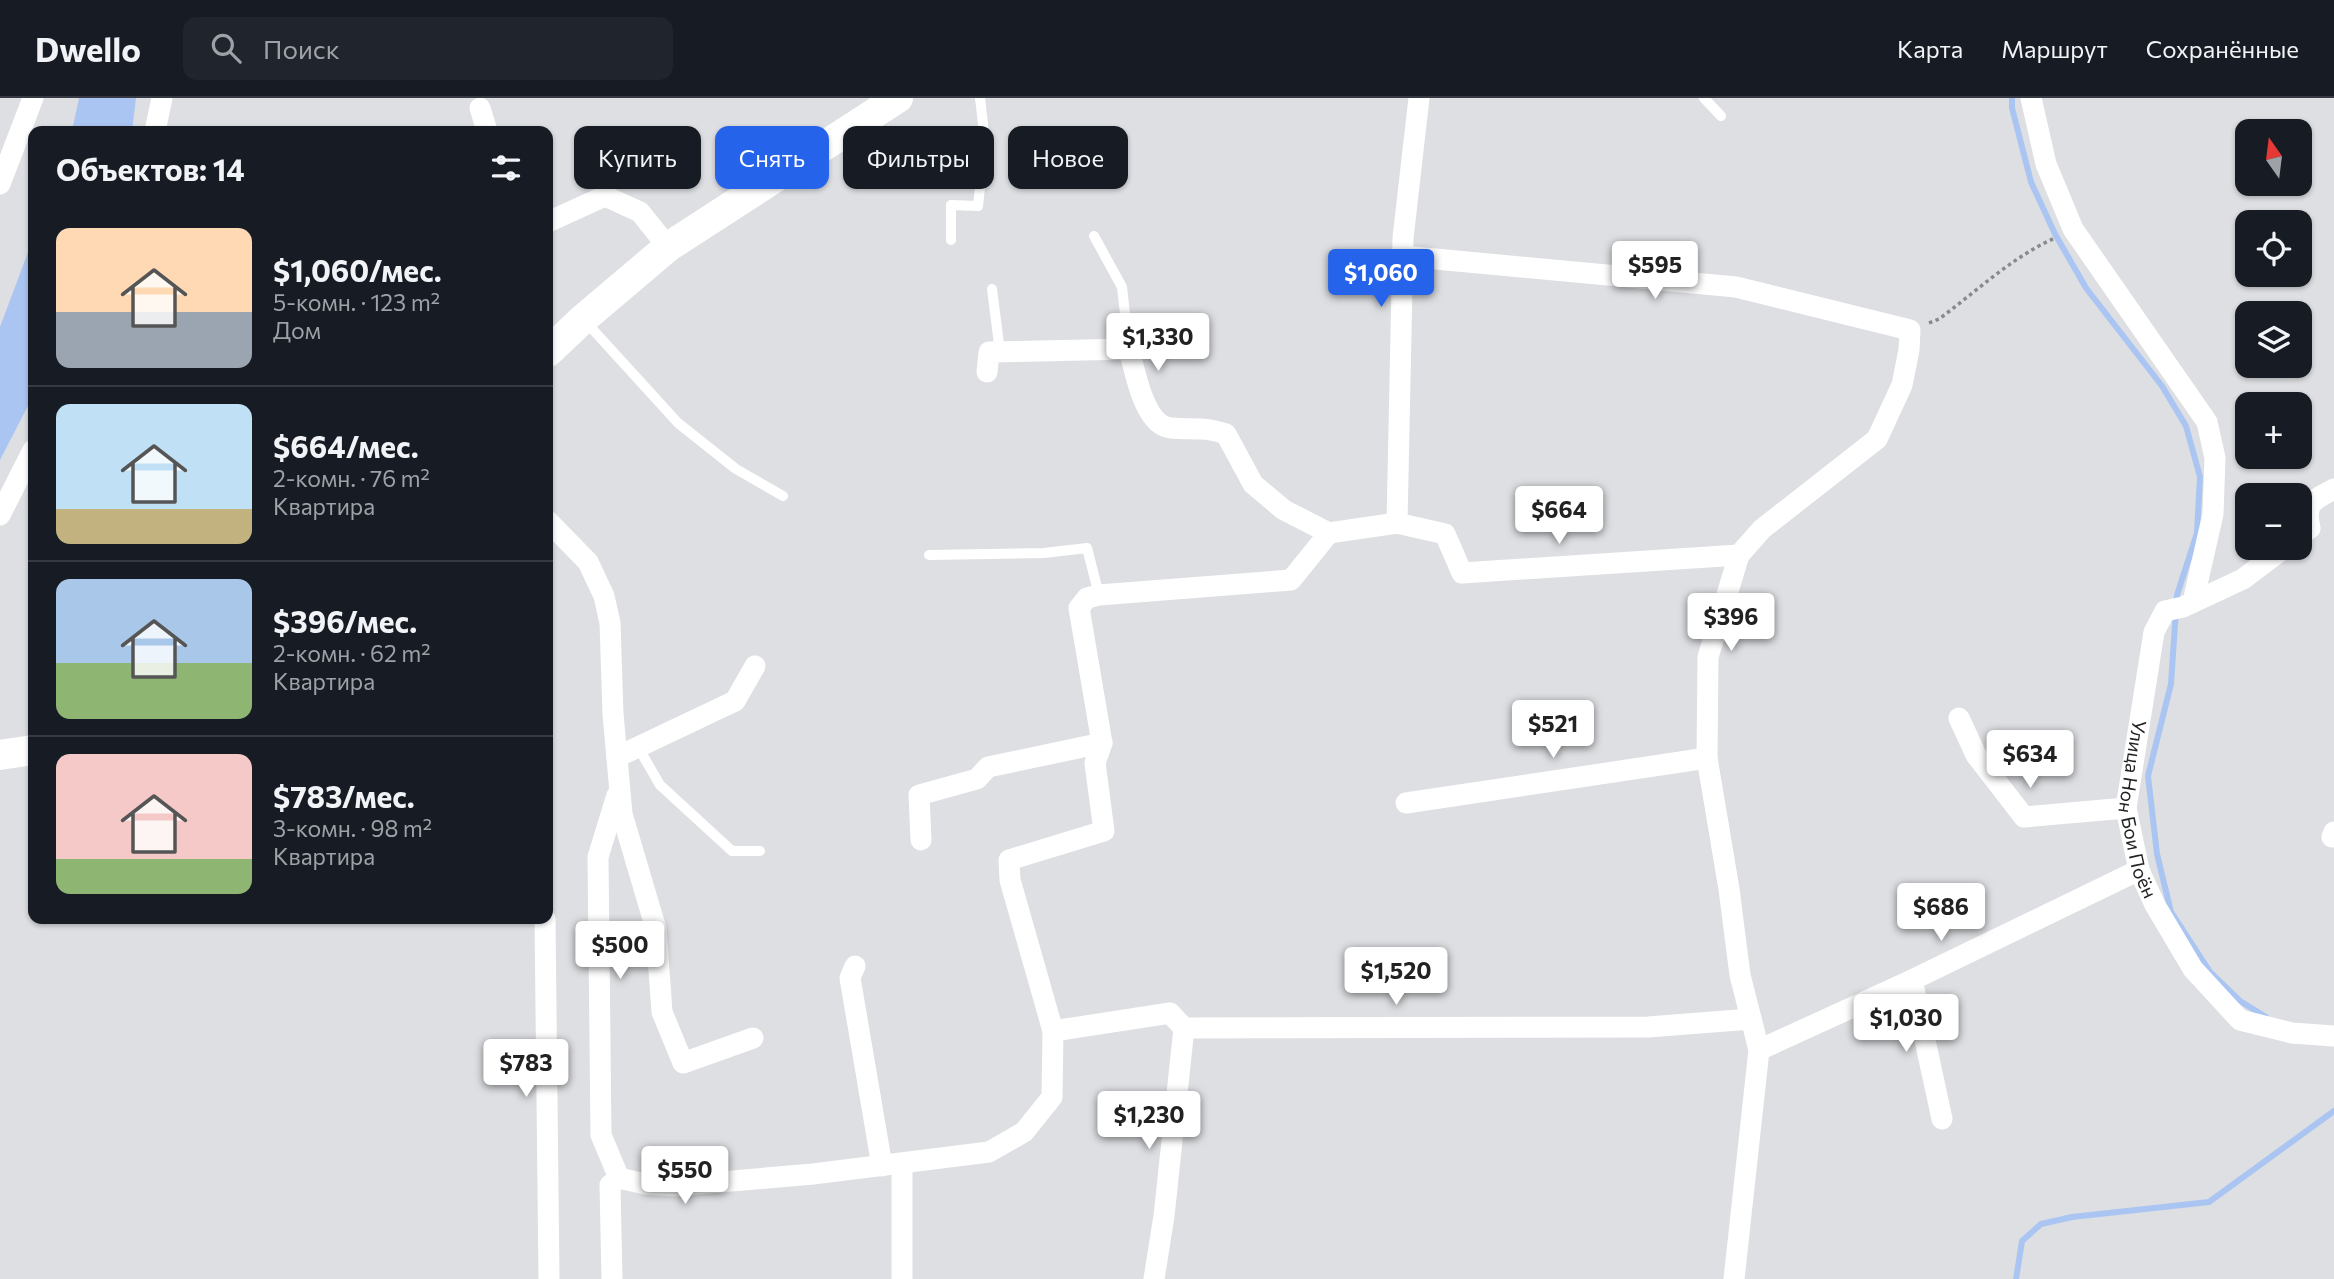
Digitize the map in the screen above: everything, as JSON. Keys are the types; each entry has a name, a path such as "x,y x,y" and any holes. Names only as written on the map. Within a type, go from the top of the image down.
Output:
{"street":[{"path":"0,184 33,98"},
{"path":"156,126 162,98"},
{"path":"553,347 668,247 898,98"},
{"path":"1397,523 1403,238 1419,98"},
{"name":"Улица Нон Бои Поён","path":"2031,98 2046,164 2073,229 2207,422 2215,458 2213,514 2180,607 2154,632 2126,808 2139,870 2155,905 2193,969 2240,1020 2292,1033 2334,1036"},
{"path":"480,107 486,126"},
{"path":"553,220 605,196 640,212 668,247"},
{"path":"1403,256 1736,287 1910,330 1902,385 1877,439 1762,529 1739,555 1708,657 1707,758 1740,975 1759,1050 1734,1279"},
{"path":"988,372 989,352 1129,349 1144,403 1154,418 1168,428 1208,427 1226,434 1253,484 1284,510 1329,533 1397,523 1445,534 1462,573 1739,555"},
{"path":"0,515 28,460"},
{"path":"2312,502 2334,489"},
{"path":"553,526 588,562 604,596 610,623 613,714 622,814 656,929 662,1012 683,1063 753,1038"},
{"path":"619,1178 645,1184 674,1186 813,1174 989,1152 1024,1132 1052,1097 1053,1031 1010,880 1009,860 1104,831 1095,764 1102,743 1079,608 1087,598 1099,595 1290,580 1329,533"},
{"path":"2180,607 2244,579 2269,560"},
{"path":"617,757 735,701 755,666"},
{"path":"1959,718 1976,755 2024,817 2126,808"},
{"path":"921,840 919,795 977,779 988,767 1102,743"},
{"path":"0,755 28,751"},
{"path":"1406,803 1707,758"},
{"path":"619,1178 601,1135 598,857 620,785"},
{"path":"1759,1050 1912,980 2139,870"},
{"path":"545,924 549,1279"},
{"path":"855,966 850,978 892,1164 902,1279"},
{"path":"1912,980 1942,1119"},
{"path":"1053,1031 1170,1013 1184,1028 1648,1027 1751,1019"},
{"path":"1154,1279 1164,1216 1184,1028"},
{"path":"612,1279 610,1185 619,1178"}],"lane":[{"path":"951,240 951,205 978,206 985,141 980,98"},
{"path":"1704,98 1721,117"},
{"path":"1094,236 1122,287 1129,349"},
{"path":"992,289 1000,352"},
{"path":"583,319 678,423 736,468 783,496"},
{"path":"929,555 1044,553 1087,548 1099,595"},
{"path":"638,747 660,785 732,851 760,851"}],"path":[{"path":"1910,330 1939,319 2008,265 2051,239"}],"water":[{"path":"79,98 136,98 133,126 73,126"},
{"path":"28,252 28,406 0,460 0,327"}],"waterway":[{"path":"2012,98 2012,108 2031,182 2055,234 2086,288 2162,386 2186,426 2200,477 2197,533 2177,595 2171,684 2148,776 2157,854 2171,912 2210,972 2240,1001 2266,1017"},
{"path":"2016,1279 2022,1241 2041,1224 2072,1217 2209,1202 2334,1111"}]}
